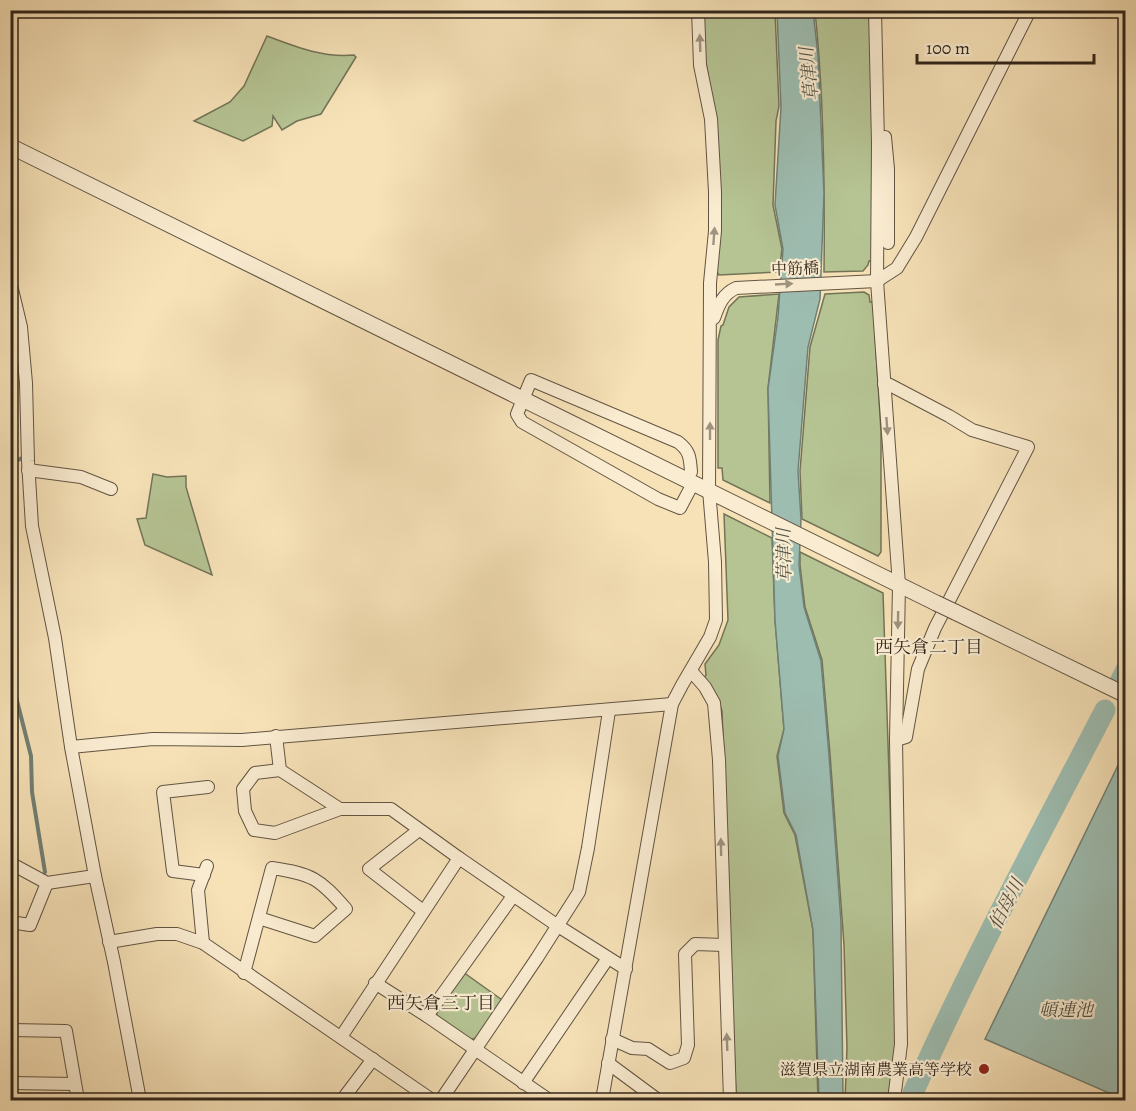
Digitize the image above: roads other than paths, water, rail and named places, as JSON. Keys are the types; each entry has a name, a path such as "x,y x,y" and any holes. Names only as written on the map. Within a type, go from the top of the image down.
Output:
{"street":[{"path":"602,1101 672,704 710,637 716,620 715,562 709,490 710,282 715,231 712,137 700,65 698,10"},
{"path":"875,10 882,143 888,169 888,243"},
{"path":"882,10 882,143 871,281 887,384 899,585 904,1042 900,1101"},
{"path":"871,281 897,268 916,237 1030,10"},
{"path":"10,146 1125,695"},
{"path":"10,281 21,327 26,383 32,526 55,638 71,747 95,876 140,1101"},
{"name":"中筋橋","path":"711,325 727,293 746,286 871,281"},
{"path":"690,489 680,508 658,499 522,422 517,414 531,380 678,442 685,447 690,456 691,472"},
{"path":"887,384 950,416 972,430 1028,447 934,628 918,669 901,739"},
{"path":"28,470 81,477 111,489"},
{"path":"691,671 705,687 714,704 719,760 723,945 730,1101"},
{"path":"71,747 153,739 242,740 672,704"},
{"path":"441,1101 579,892 585,868 609,711"},
{"path":"276,736 280,770"},
{"path":"340,809 280,770 255,773 243,789 245,811 254,830 275,833 340,809 392,809 513,896 626,969"},
{"path":"203,944 198,890 206,871 173,871 163,792 207,787"},
{"path":"419,830 369,869 423,911"},
{"path":"341,1037 459,858"},
{"path":"11,861 47,884 95,876"},
{"path":"244,973 258,918 272,868 296,872 316,879 346,909 315,936 258,918"},
{"path":"10,922 30,925 47,884"},
{"path":"427,1016 513,896"},
{"path":"110,942 157,934 177,934 203,944 432,1101"},
{"path":"612,1039 632,1048 648,1049 670,1063 684,1058 688,1045 685,954 695,944 723,945"},
{"path":"523,1083 608,958"},
{"path":"375,983 427,1016 549,1101"},
{"path":"10,1030 66,1031 78,1101"},
{"path":"894,1101 904,1042"},
{"path":"342,1101 373,1059"},
{"path":"608,1063 658,1101"},
{"path":"10,1083 75,1084"}],"water":[{"name":"草津川","path":"777,11 813,11 818,55 824,194 820,299 808,347 798,471 801,519 799,565 804,607 821,661 829,755 841,922 843,1100 819,1100 813,930 796,835 785,813 778,756 784,729 775,620 768,389 778,317 783,249 775,205 781,107"},
{"name":"頓連池","path":"1125,751 1126,1100 985,1039"}],"waterway":[{"path":"10,464 24,457"},
{"name":"伯母川","path":"1120,682 1126,670"},
{"path":"10,673 31,756 32,792 45,872"},
{"name":"伯母川","path":"912,1100 935,1044 982,948 1105,710"}],"place":[{"name":"滋賀県立湖南農業高等学校","path":"984,1069"}],"district":[{"name":"西矢倉二丁目","path":"929,647"},
{"name":"西矢倉三丁目","path":"441,1003"}]}
